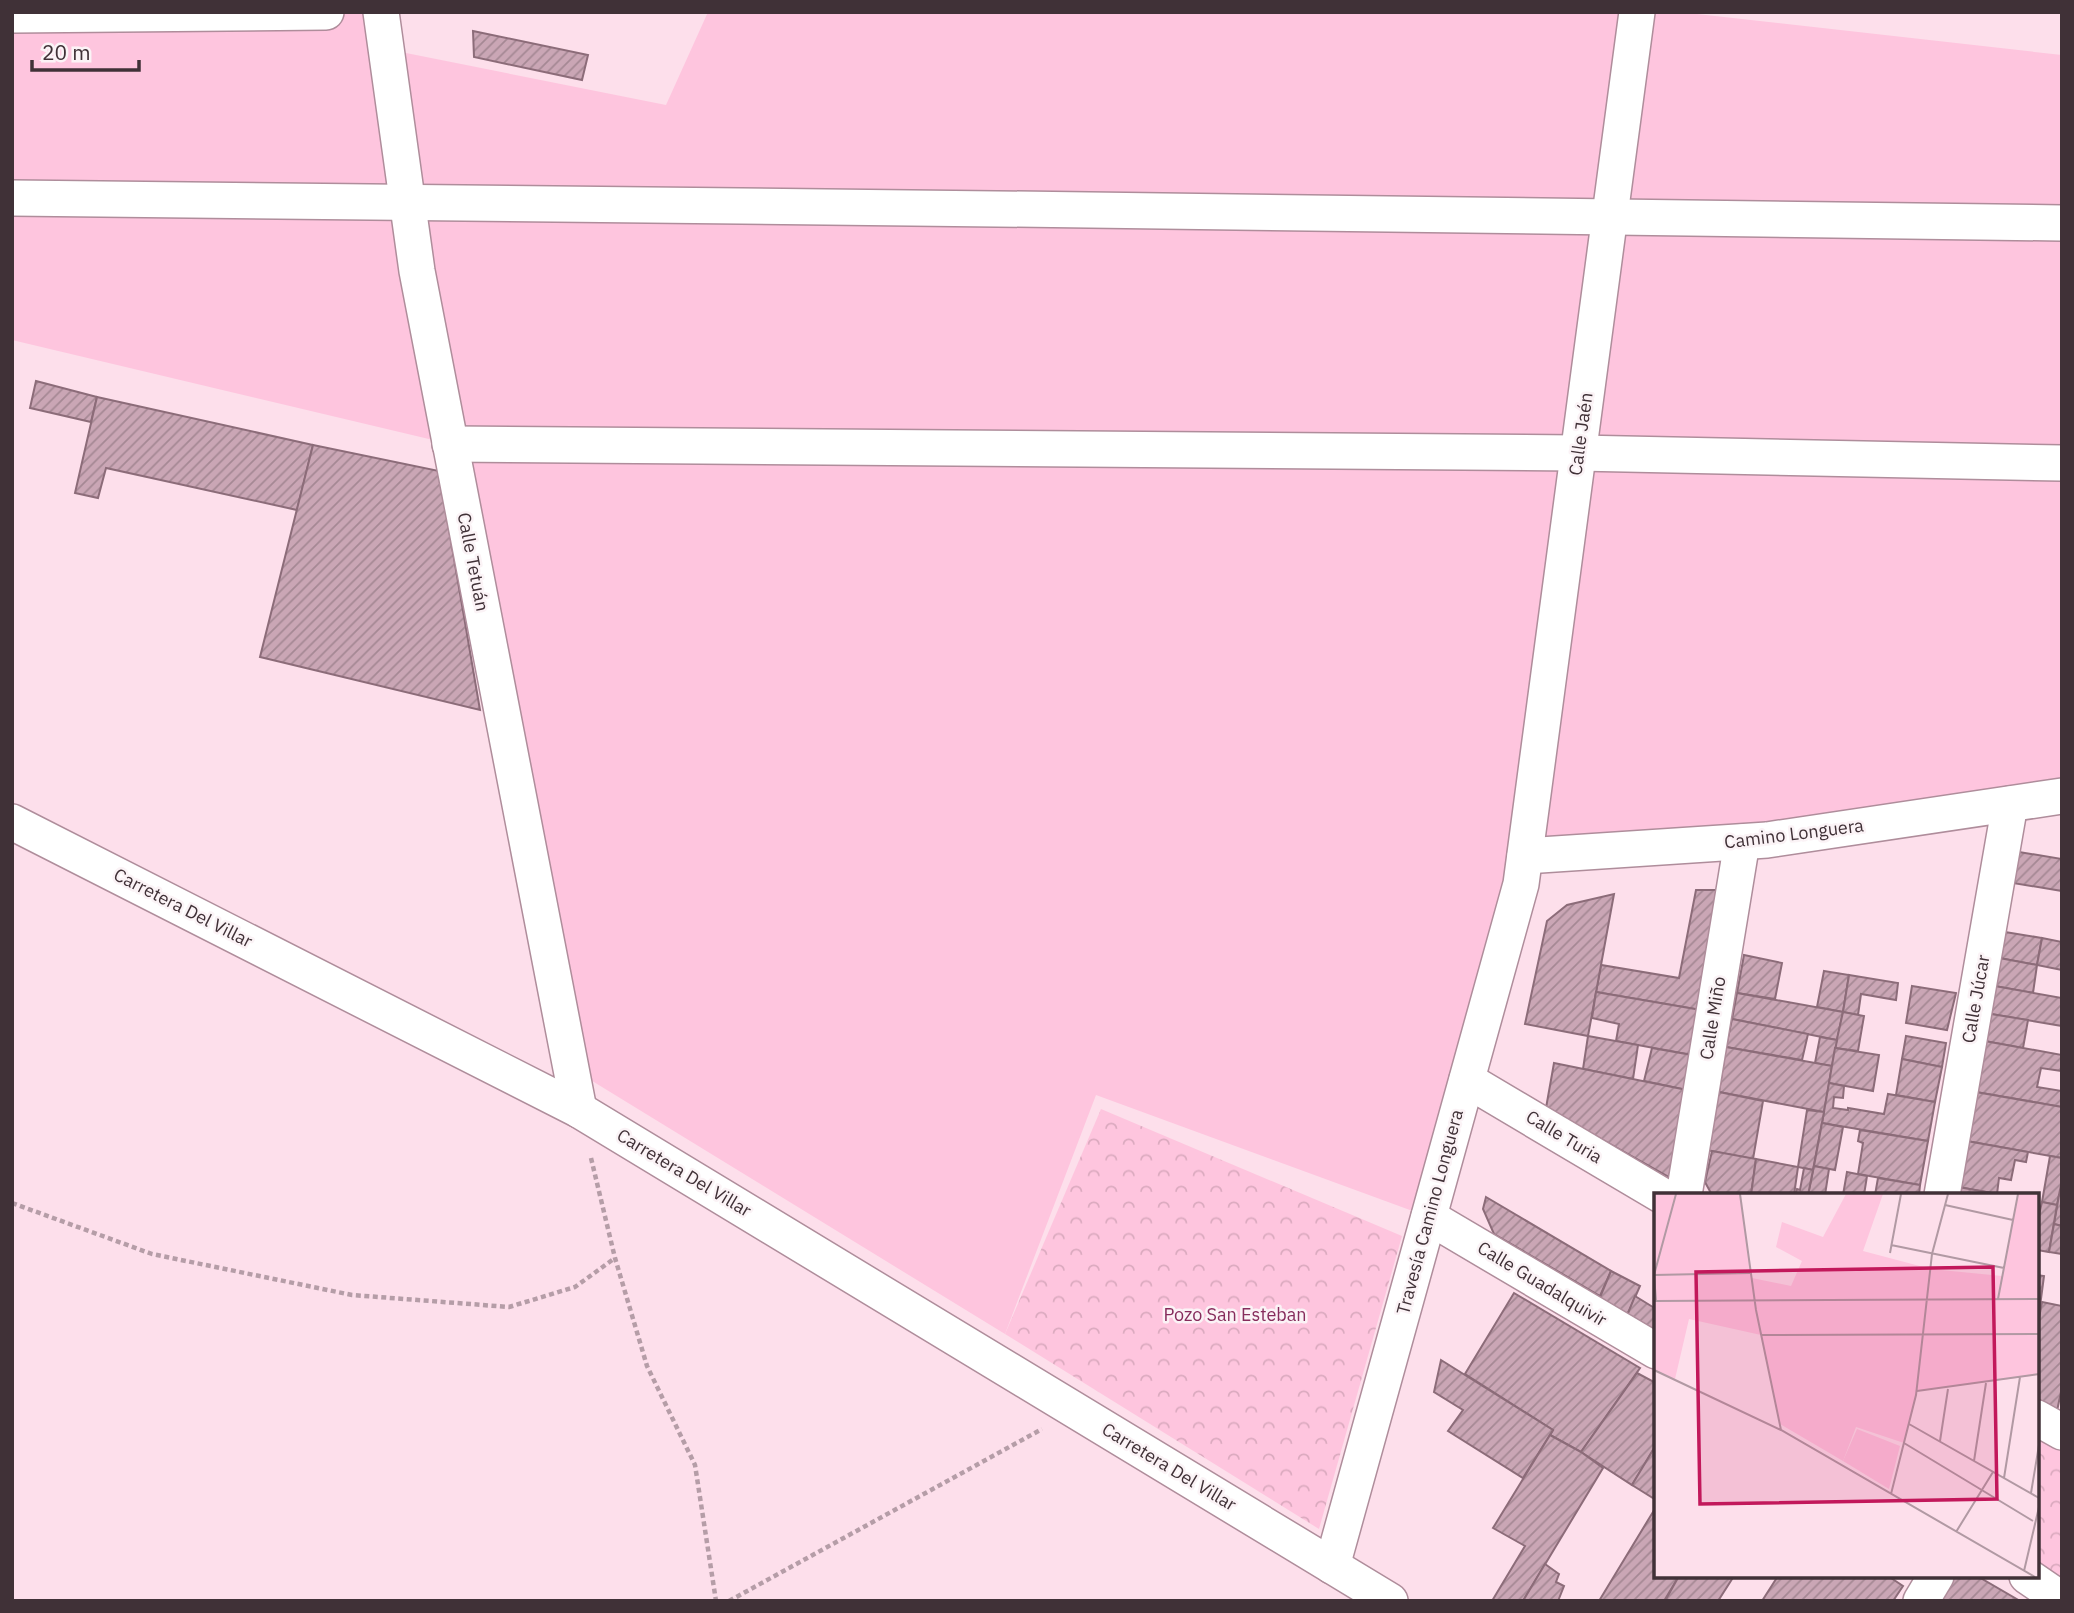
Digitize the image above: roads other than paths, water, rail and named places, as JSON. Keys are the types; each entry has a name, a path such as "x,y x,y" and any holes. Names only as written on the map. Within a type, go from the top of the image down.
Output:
{"street":[{"path":"12,15 326,12"},
{"name":"Calle Tetuán","path":"380,12 416,271 579,1110"},
{"name":"Calle Jaén","path":"1525,856 1637,12"},
{"path":"12,198 407,205 1610,214 2062,223"},
{"path":"450,444 1578,453 2062,464"},
{"name":"Camino Longuera","path":"1525,856 1767,840 2062,796"},
{"name":"Calle Júcar","path":"1942,1193 2010,804"},
{"name":"Carretera Del Villar","path":"12,822 579,1110 1390,1601"},
{"name":"Calle Miño","path":"1684,1193 1742,842"},
{"name":"Travesía Camino Longuera","path":"1332,1566 1521,884 1525,856"},
{"name":"Calle Turia","path":"1467,1080 1658,1193"},
{"name":"Calle Guadalquivir","path":"1429,1217 1654,1351"},
{"path":"1921,1601 1935,1578"},
{"path":"2030,1578 2062,1600"}],"park label":[{"name":"Pozo San Esteban","path":"1235,1315"}]}
